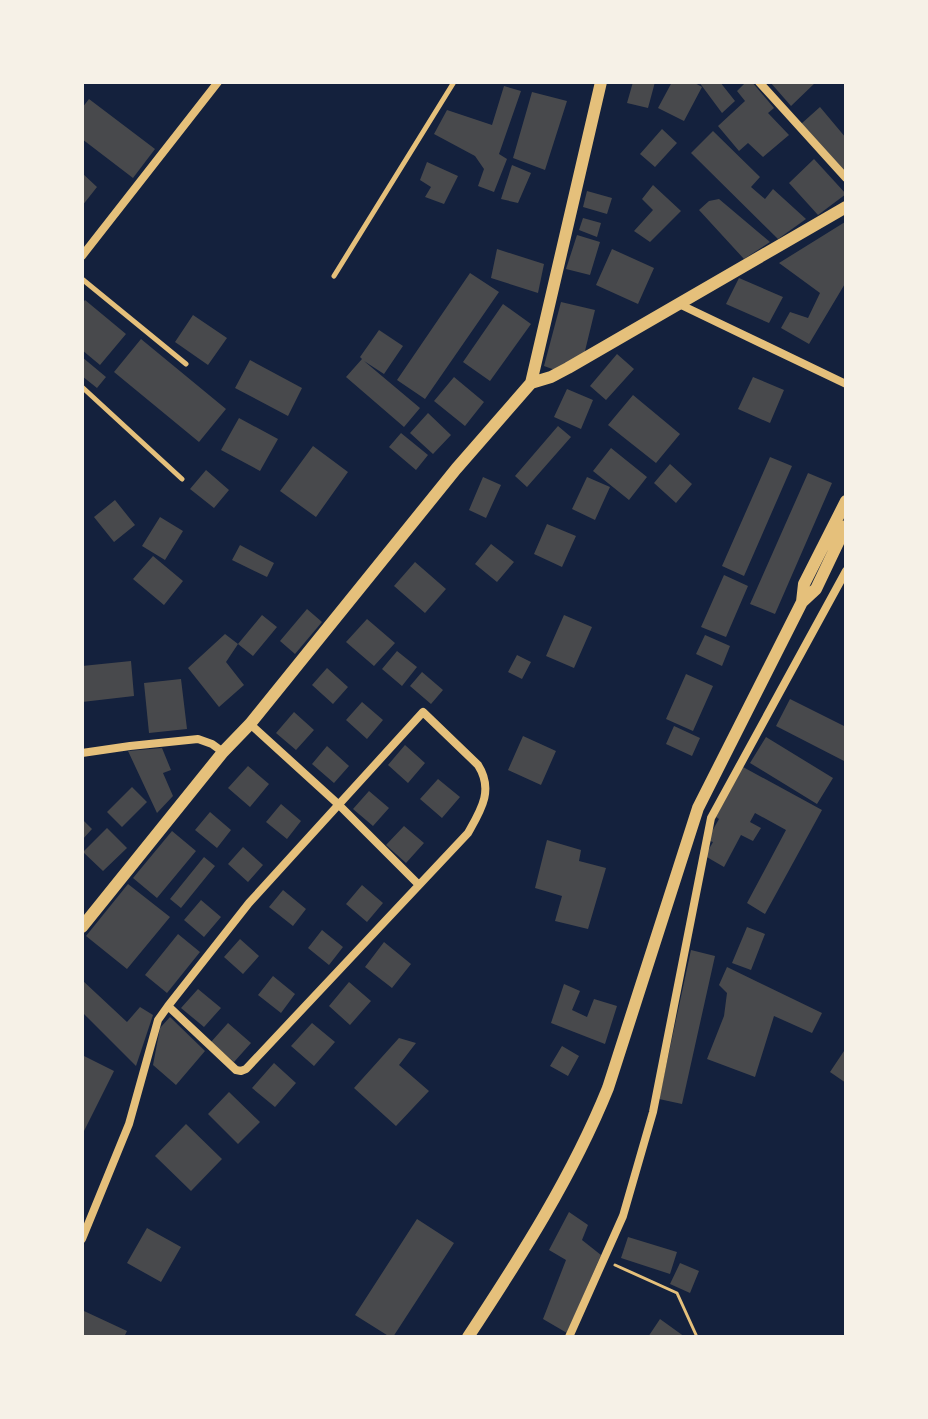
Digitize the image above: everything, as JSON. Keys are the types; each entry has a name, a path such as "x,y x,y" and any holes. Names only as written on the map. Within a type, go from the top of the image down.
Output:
{"street":[{"path":"82,256 218,82"},
{"path":"82,927 456,469 531,383 601,82"},
{"path":"759,82 846,178"},
{"path":"531,383 568,368 846,207"},
{"path":"679,304 846,384"},
{"path":"802,602 804,584 846,501"},
{"path":"468,1337 536,1230 590,1130 608,1088 698,808 802,602 816,589 846,526"},
{"path":"569,1337 623,1216 653,1112 711,818 846,571"},
{"path":"82,1239 129,1124 158,1020 168,1006 249,903 423,712 478,765 486,782 486,794 468,833 246,1069 236,1070 168,1006"},
{"path":"250,724 338,804 419,885"},
{"path":"82,753 198,739 223,752"}],"lane":[{"path":"334,276 454,82"},
{"path":"82,279 186,364"},
{"path":"82,387 182,479"}],"path":[{"path":"604,1260 677,1293 697,1337"}],"building":[{"path":"633,82 655,82 648,108 627,103"},
{"path":"672,82 693,82 702,87 684,121 658,108"},
{"path":"699,82 720,82 735,101 722,113"},
{"path":"746,82 752,82 774,108 768,113 789,135 763,157 748,143 739,151 718,126 745,101 737,91"},
{"path":"770,82 816,82 791,106"},
{"path":"504,86 521,91 499,154 507,159 494,192 478,186 484,169 475,156 434,134 447,110 492,125"},
{"path":"532,92 567,101 545,170 513,158"},
{"path":"89,99 155,149 133,178 82,139 82,108"},
{"path":"820,107 846,138 846,175 801,124"},
{"path":"662,129 677,143 655,167 640,154"},
{"path":"713,131 760,177 751,187 765,199 773,189 806,219 778,239 691,153"},
{"path":"814,159 846,194 818,215 789,183"},
{"path":"427,162 458,176 444,204 425,197 431,187 420,180"},
{"path":"512,165 531,173 518,203 501,199"},
{"path":"82,173 97,187 82,206"},
{"path":"653,185 681,211 650,242 634,231 653,210 642,199"},
{"path":"587,191 612,198 607,214 583,207"},
{"path":"719,199 770,242 744,259 699,210 709,201"},
{"path":"583,218 601,223 597,237 579,230"},
{"path":"845,222 846,282 809,344 781,328 790,312 808,318 820,293 779,263"},
{"path":"577,235 600,242 590,275 566,269"},
{"path":"497,249 544,264 538,293 491,278"},
{"path":"612,249 654,268 638,304 596,285"},
{"path":"470,273 499,292 425,399 397,380"},
{"path":"739,278 783,297 769,323 726,304"},
{"path":"85,300 126,334 100,365 82,350 82,304"},
{"path":"561,302 595,310 584,355 555,370 544,366"},
{"path":"503,304 531,324 490,381 463,362"},
{"path":"193,315 227,338 208,365 175,342"},
{"path":"379,330 403,346 384,374 364,361 420,408 404,427 346,377 362,359 360,357"},
{"path":"141,339 226,409 199,442 114,372"},
{"path":"617,354 634,369 606,400 590,386"},
{"path":"82,357 106,377 97,388 82,376"},
{"path":"250,360 302,388 288,416 235,388"},
{"path":"454,377 484,402 465,426 434,401"},
{"path":"753,377 784,390 770,423 738,409"},
{"path":"567,389 593,400 581,429 554,417"},
{"path":"633,395 680,434 656,463 608,425"},
{"path":"428,413 451,435 433,454 410,433"},
{"path":"239,418 278,439 260,471 221,450"},
{"path":"558,426 571,437 527,487 515,476"},
{"path":"401,433 428,455 416,470 389,447"},
{"path":"313,446 348,472 316,517 280,491"},
{"path":"611,448 647,477 629,500 593,471"},
{"path":"770,457 792,466 744,576 722,566"},
{"path":"670,464 692,484 676,503 654,483"},
{"path":"206,470 229,490 214,508 190,489"},
{"path":"808,473 832,483 775,614 750,604"},
{"path":"483,477 501,485 486,518 469,510"},
{"path":"587,477 610,487 595,520 572,509"},
{"path":"115,500 135,525 114,542 94,517"},
{"path":"160,517 183,531 165,560 142,546"},
{"path":"547,524 576,536 562,567 534,554"},
{"path":"491,544 514,562 497,582 475,564"},
{"path":"240,545 274,563 267,577 232,560"},
{"path":"153,556 183,581 164,605 133,579"},
{"path":"415,562 446,589 425,613 394,586"},
{"path":"724,575 748,586 726,637 701,627"},
{"path":"307,609 322,622 295,654 280,641"},
{"path":"262,615 277,627 253,656 238,644"},
{"path":"564,615 592,627 574,668 546,656"},
{"path":"367,619 395,643 374,666 346,642"},
{"path":"225,634 238,644 226,662 244,685 219,707 188,668"},
{"path":"705,635 730,646 722,666 696,654"},
{"path":"397,651 417,667 402,686 382,669"},
{"path":"517,655 531,662 522,679 508,672"},
{"path":"131,661 134,696 82,702 82,666"},
{"path":"327,668 348,687 333,704 312,685"},
{"path":"422,672 443,690 431,704 410,686"},
{"path":"686,674 713,686 693,731 666,719"},
{"path":"181,679 187,729 149,733 144,683"},
{"path":"790,699 846,727 846,762 776,726"},
{"path":"362,702 383,720 367,739 346,720"},
{"path":"294,712 314,730 296,750 276,733"},
{"path":"674,726 700,738 692,756 666,744"},
{"path":"523,736 556,751 541,785 508,770"},
{"path":"766,737 833,778 817,804 750,763"},
{"path":"405,745 425,763 408,783 388,765"},
{"path":"327,746 349,766 334,783 312,764"},
{"path":"162,748 171,770 163,773 173,796 157,813 128,751"},
{"path":"248,766 269,784 250,807 228,788"},
{"path":"743,767 822,810 765,914 747,903 786,830 755,813 750,822 761,828 753,841 741,835 724,867 705,856 713,842 707,840 719,819 716,817"},
{"path":"438,779 460,797 442,818 420,799"},
{"path":"132,787 147,802 122,827 107,812"},
{"path":"369,791 389,808 373,826 353,809"},
{"path":"281,804 301,821 287,839 266,822"},
{"path":"210,812 231,830 217,848 195,830"},
{"path":"82,819 92,829 82,840"},
{"path":"404,826 424,843 406,863 386,845"},
{"path":"107,828 127,848 103,871 83,852"},
{"path":"172,831 196,851 157,898 133,878"},
{"path":"547,840 581,850 579,861 606,868 588,929 555,921 562,896 535,888"},
{"path":"243,847 263,865 248,882 228,864"},
{"path":"204,857 215,866 181,908 170,899"},
{"path":"128,884 170,917 127,969 86,936"},
{"path":"362,885 383,903 367,922 346,904"},
{"path":"283,890 306,909 293,926 269,907"},
{"path":"201,900 221,917 204,937 184,920"},
{"path":"747,927 765,934 751,970 732,963"},
{"path":"322,930 343,947 329,965 308,948"},
{"path":"178,934 200,952 167,993 145,975"},
{"path":"240,939 259,956 243,974 224,957"},
{"path":"384,942 411,964 392,988 365,967"},
{"path":"691,950 715,956 682,1104 659,1099"},
{"path":"727,967 822,1013 812,1033 774,1016 755,1077 707,1059 724,1016 727,993 719,985"},
{"path":"273,976 295,994 281,1013 258,995"},
{"path":"82,980 127,1022 140,1007 153,1015 136,1066 82,1012"},
{"path":"349,982 371,1001 350,1025 329,1006"},
{"path":"564,984 580,991 572,1010 587,1017 594,999 617,1006 605,1044 551,1023"},
{"path":"198,989 221,1008 204,1027 181,1008"},
{"path":"170,1017 205,1051 176,1085 153,1065 160,1028"},
{"path":"228,1023 251,1043 234,1062 211,1042"},
{"path":"312,1023 335,1042 314,1066 291,1046"},
{"path":"399,1038 416,1043 399,1065 429,1091 396,1126 354,1088"},
{"path":"562,1046 579,1056 568,1076 550,1066"},
{"path":"846,1048 846,1083 830,1072"},
{"path":"82,1055 114,1071 82,1135"},
{"path":"274,1063 296,1083 275,1107 252,1088"},
{"path":"229,1092 260,1122 238,1144 208,1114"},
{"path":"186,1124 222,1159 191,1191 155,1156"},
{"path":"569,1212 588,1225 582,1240 601,1255 567,1333 543,1319 566,1260 549,1250"},
{"path":"417,1219 454,1243 393,1337 390,1337 355,1315"},
{"path":"147,1228 181,1247 161,1282 127,1263"},
{"path":"628,1237 677,1252 670,1274 621,1258"},
{"path":"680,1263 699,1271 690,1293 670,1284"},
{"path":"84,1311 127,1331 124,1337 82,1337"},
{"path":"660,1319 685,1337 648,1337"}]}
